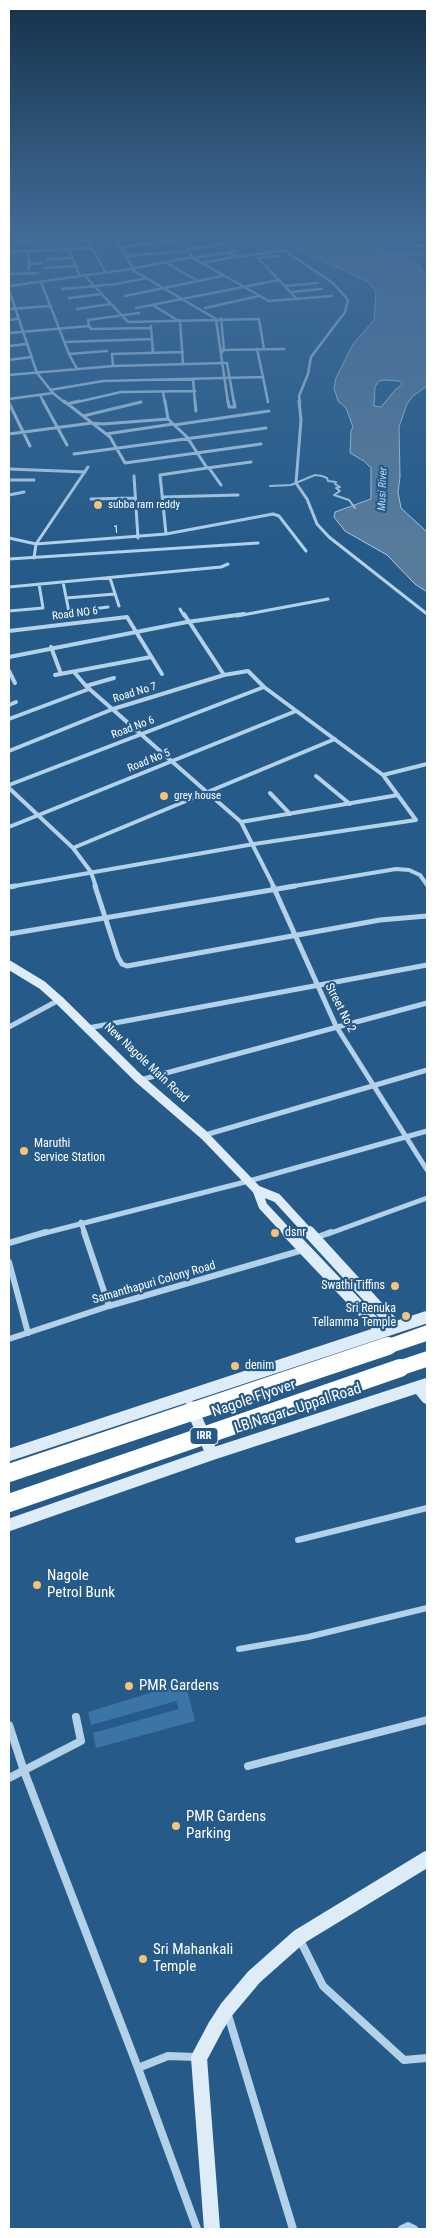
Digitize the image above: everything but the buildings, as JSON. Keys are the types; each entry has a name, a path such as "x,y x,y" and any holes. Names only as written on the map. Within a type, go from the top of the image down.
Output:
{"highway":[{"name":"Nagole Flyover","path":"9,1473 427,1333"},
{"name":"Nagole Flyover","path":"9,1503 427,1359"}],"street":[{"path":"24,339 37,373 52,391 106,434 125,463 261,444"},
{"path":"77,369 65,342 139,339"},
{"path":"152,339 153,353"},
{"path":"181,339 183,364"},
{"path":"220,339 229,407 235,406 231,378 224,363"},
{"path":"222,339 222,351"},
{"path":"262,339 264,349"},
{"path":"324,339 311,357 308,374 299,396 301,420 296,483 307,499 318,524 329,537 427,614"},
{"path":"9,346 26,344"},
{"path":"257,349 268,402"},
{"path":"222,351 284,349"},
{"path":"69,354 107,351"},
{"path":"114,366 112,354 183,352"},
{"path":"9,360 31,358"},
{"path":"9,375 114,366 224,363"},
{"path":"9,399 40,395 103,381 263,377"},
{"path":"194,379 196,411"},
{"path":"67,404 121,392 195,391"},
{"path":"163,392 168,419 187,437 221,485"},
{"path":"40,395 67,445"},
{"path":"84,416 140,402"},
{"path":"9,403 30,446"},
{"path":"106,434 268,411"},
{"path":"9,434 92,423 103,424 168,419"},
{"path":"74,454 187,437 266,428"},
{"path":"166,534 160,475 251,462"},
{"path":"34,558 36,544 88,467"},
{"path":"9,469 85,472"},
{"path":"134,476 138,538"},
{"path":"9,480 34,480"},
{"path":"9,495 24,492"},
{"path":"162,497 238,495"},
{"path":"91,499 134,498"},
{"name":"1","path":"9,538 36,544 138,538 273,514 279,516 306,551"},
{"path":"9,559 258,543"},
{"path":"9,587 221,567 228,564"},
{"path":"110,578 119,606"},
{"path":"63,582 68,612 108,607"},
{"path":"9,611 43,608 39,584"},
{"path":"66,598 115,594"},
{"path":"9,657 135,631 187,622 213,620 328,599"},
{"path":"180,609 224,675"},
{"name":"Road NO 6","path":"9,631 127,616 135,631"},
{"path":"135,631 162,674"},
{"path":"51,647 61,674"},
{"path":"55,675 151,657"},
{"path":"9,671 15,683"},
{"name":"Road No 7","path":"9,751 113,709 224,675 248,671 264,687"},
{"name":"Street No 2","path":"74,672 87,687 241,822 254,844 336,1026 408,1137 427,1170"},
{"path":"9,719 114,678"},
{"path":"9,887 254,844 416,820 383,775 264,687"},
{"name":"Road No 6","path":"9,787 264,687"},
{"path":"9,705 16,702"},
{"name":"Road No 5","path":"9,827 296,711"},
{"path":"73,848 335,739"},
{"path":"383,775 427,764"},
{"path":"316,776 350,804"},
{"path":"9,787 73,848 91,872 118,958 122,964 127,966 380,920 427,916"},
{"path":"270,793 290,814"},
{"path":"241,822 398,795"},
{"path":"9,934 106,919 396,868 409,870 420,875 427,885"},
{"name":"New Nagole Main Road","path":"9,965 42,985 140,1080 204,1135 257,1190 264,1206 380,1330"},
{"path":"88,1028 427,965"},
{"path":"9,1027 59,1000"},
{"path":"140,1080 427,1003"},
{"path":"204,1135 427,1070"},
{"path":"9,1243 81,1222 249,1181 427,1132"},
{"name":"New Nagole Main Road","path":"257,1190 277,1198 396,1327"},
{"path":"315,1238 427,1198"},
{"path":"81,1222 108,1306"},
{"name":"Samanthapuri Colony Road","path":"9,1339 108,1306 306,1249"},
{"path":"9,1262 28,1332"},
{"path":"9,1455 380,1330 427,1317"},
{"path":"423,1385 427,1398"},
{"name":"LB Nagar - Uppal Road","path":"9,1525 212,1454 423,1385"},
{"path":"187,1396 212,1454"},
{"path":"298,1540 427,1508"},
{"path":"239,1649 308,1637 427,1608"},
{"path":"9,1778 81,1741 76,1717"},
{"path":"248,1766 427,1720"},
{"path":"9,1725 24,1771 138,2068 197,2229"},
{"path":"212,2229 199,2058 227,2009 254,1976 299,1937 427,1859"},
{"path":"299,1937 323,1986 404,2060 427,2058"},
{"path":"227,2009 293,2229"},
{"path":"138,2068 168,2056 199,2058"},
{"path":"402,2229 408,2226 414,2229"}],"shaded area":[{"path":"185,1682 195,1721 96,1748 93,1733 179,1709 176,1701 91,1725 88,1712"}],"water":[{"name":"Musi River","path":"357,339 427,339 427,386 413,396 407,404 399,427 400,477 398,492 401,508 427,532 427,592 415,584 387,555 345,531 334,517 335,512 371,499 371,468 364,461 350,453 351,431 353,427 346,408 338,401 334,388 336,378","holes":["379,381 399,381 403,384 396,389 381,407 374,406 375,387"]}],"waterway":[{"path":"270,486 291,485 315,475 322,476 327,478 328,481 336,482 335,484 340,487 336,488 340,491 334,495 349,500 355,508"}],"place":[{"name":"subba ram reddy","path":"98,505"},
{"name":"grey house","path":"164,796"},
{"name":"Maruthi Service Station","path":"24,1151"},
{"name":"dsnr","path":"275,1233"},
{"name":"Swathi Tiffins","path":"395,1286"},
{"name":"Sri Renuka Tellamma Temple","path":"406,1316"},
{"name":"denim","path":"235,1366"},
{"name":"Nagole Petrol Bunk","path":"37,1585"},
{"name":"PMR Gardens","path":"129,1686"},
{"name":"PMR Gardens Parking","path":"176,1826"},
{"name":"Sri Mahankali Temple","path":"143,1959"}]}
